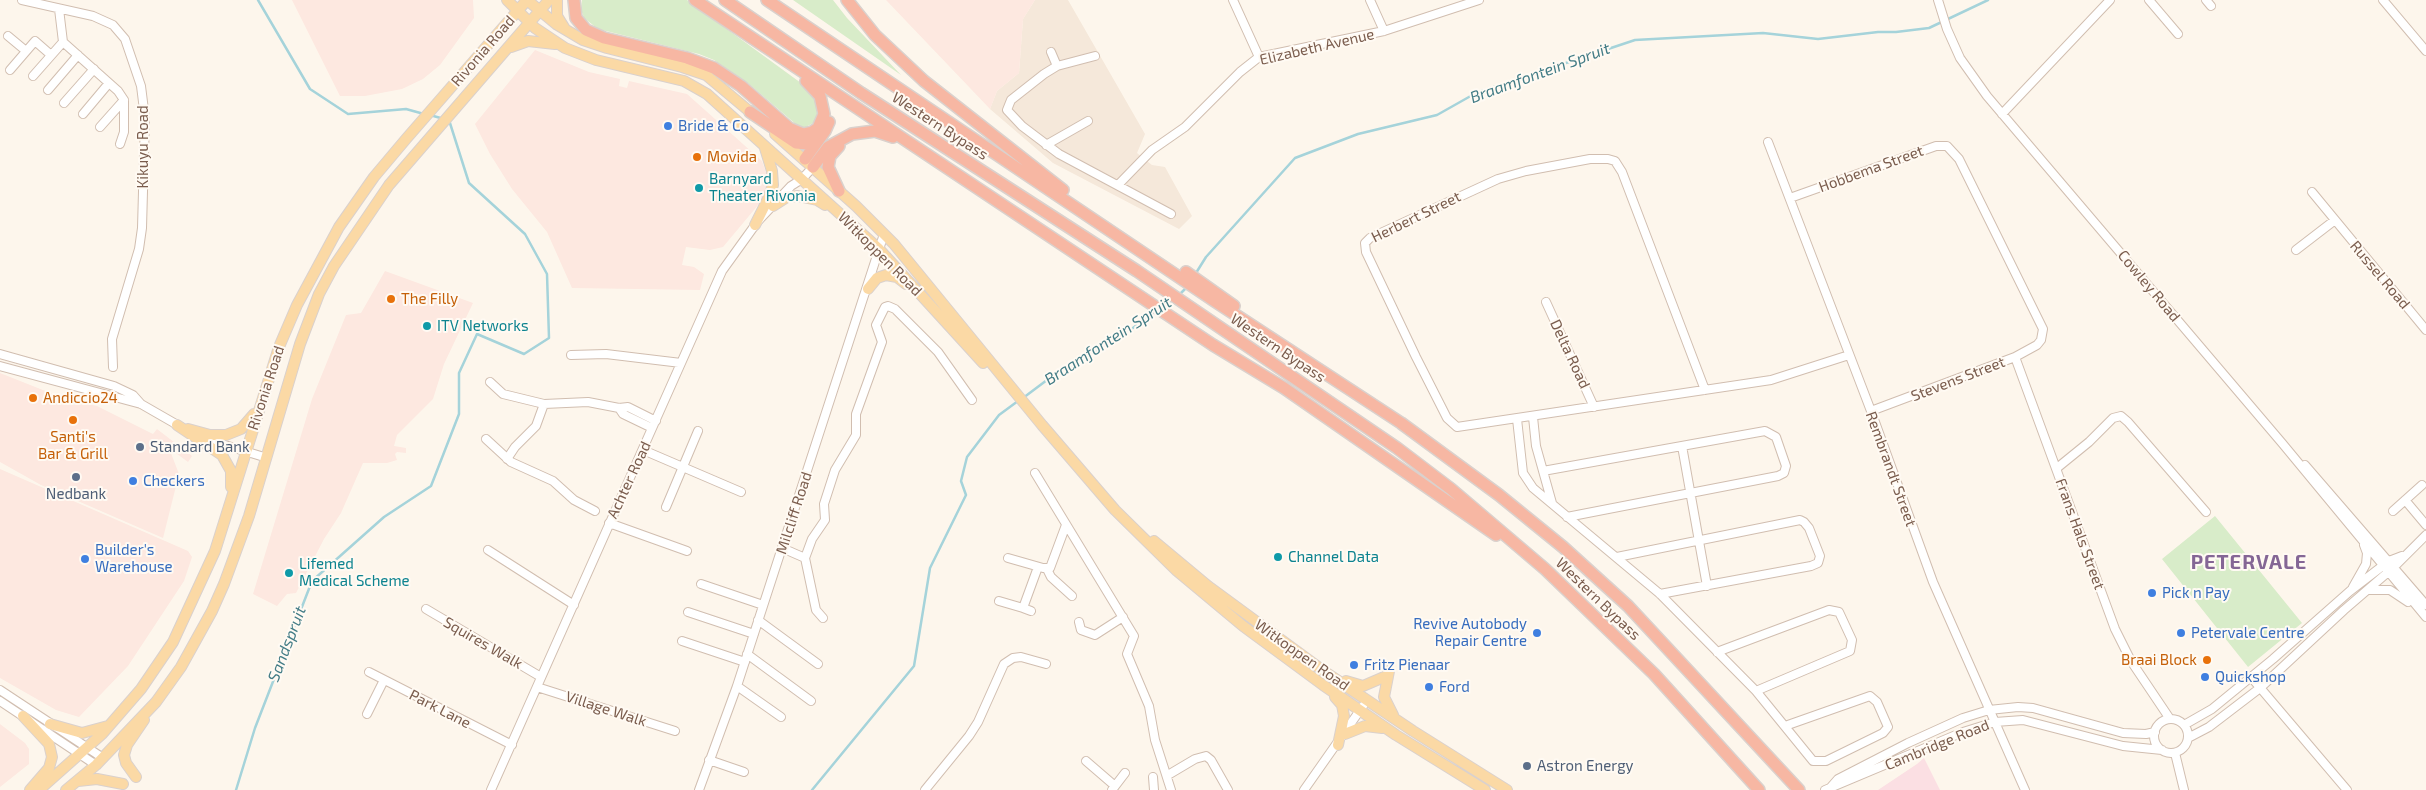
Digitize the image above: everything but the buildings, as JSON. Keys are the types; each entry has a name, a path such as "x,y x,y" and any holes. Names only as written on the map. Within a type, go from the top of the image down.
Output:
{"highway":[{"path":"574,0 576,18 589,32 714,68 735,82 789,128 799,133 807,134 816,130 822,123 824,105 816,89 779,56"},
{"path":"695,0 1125,284 1213,345 1284,388 1529,556"},
{"name":"Western Bypass","path":"725,0 861,93 1137,271 1397,448 1457,494 1529,556 1654,674 1759,790"},
{"name":"Western Bypass","path":"767,0 1155,256 1272,338 1401,423 1498,495 1563,547 1628,606 1799,790"},
{"path":"847,0 875,35 924,81 1059,187 1155,256"},
{"path":"793,68 820,88 826,95 830,116 808,163"},
{"path":"750,112 796,143 811,144 823,134"},
{"path":"808,163 828,147 852,134 870,131 884,133 932,158"},
{"path":"839,191 828,164 833,152 852,134"}],"main road":[{"name":"Witkoppen Road","path":"507,0 529,23 558,44 588,58 688,82 719,104 763,146 880,249 1002,384 1014,394 1145,541 1200,592 1360,711 1485,790"},
{"name":"Witkoppen Road","path":"527,0 570,33 607,48 702,73 719,84 839,191 884,234 1006,381 1014,394"},
{"name":"Rivonia Road","path":"39,790 84,752 111,724 141,689 173,642 210,564 223,530 268,380 297,305 317,264 366,189 406,139 527,0"},
{"name":"Rivonia Road","path":"66,790 100,762 169,686 181,667 224,584 249,516 264,458 297,352 319,294 334,266 359,227 418,150 550,0"},
{"path":"557,0 557,16 570,33"},
{"path":"506,51 528,40 558,44"},
{"path":"754,224 768,199 773,185 772,171 763,146"},
{"path":"772,206 787,198 800,196 820,201 847,219"},
{"path":"868,289 879,277 893,276 907,285 933,308"},
{"path":"178,426 210,435 226,436 234,433 251,418 268,380"},
{"path":"178,426 216,450 229,465 232,484 223,530"},
{"name":"Witkoppen Road","path":"1110,503 1118,507 1208,586 1325,672 1413,732 1507,790"},
{"path":"1325,672 1361,686 1386,674 1385,702 1392,713 1413,732"},
{"path":"1323,685 1339,701 1344,710 1343,725 1338,745"},
{"path":"136,777 126,763 124,755 127,745 142,725 144,714"},
{"path":"22,716 49,744 52,757 46,773 30,790"},
{"path":"50,724 82,732 111,724"},
{"path":"1345,734 1370,725 1396,735"},
{"path":"77,782 97,779 123,784"}],"street":[{"name":"Kikuyu Road","path":"22,0 103,19 118,29 128,46 143,97 145,130 142,228 139,250 112,339 113,367"},
{"path":"1233,0 1259,58"},
{"path":"1370,0 1384,31"},
{"name":"Elizabeth Avenue","path":"1118,185 1152,150 1185,127 1240,72 1259,58 1384,31 1479,0"},
{"name":"Cowley Road","path":"1938,0 1947,28 1960,58 2002,114 2295,458 2359,536 2426,605"},
{"path":"2002,114 2110,0"},
{"path":"2149,0 2178,34"},
{"path":"2383,0 2426,51"},
{"path":"59,8 63,42 110,83 124,100 124,132 120,144"},
{"path":"8,36 26,51"},
{"path":"10,70 35,41 51,55"},
{"path":"33,76 63,42"},
{"path":"1050,52 1057,66"},
{"path":"48,90 78,55"},
{"path":"1095,56 1057,66 1029,84 1011,100 1007,107 1014,118 1046,145 1071,161 1171,214"},
{"path":"64,103 94,69"},
{"path":"82,114 110,83"},
{"path":"100,127 124,100"},
{"path":"1046,145 1088,121"},
{"name":"Rembrandt Street","path":"1768,142 1871,411 1933,582 2026,790"},
{"name":"Hobbema Street","path":"1790,198 1936,146 1947,146 1952,149 1959,159 2043,329 2041,340"},
{"name":"Herbert Street","path":"1705,390 1622,172 1615,161 1590,159 1526,171 1498,179 1396,225 1370,238 1365,243 1366,252 1450,422 1460,428 1771,380 1849,355"},
{"name":"Achter Road","path":"495,789 541,677 722,270 754,224 791,186 808,163"},
{"name":"Russel Road","path":"2312,192 2426,330"},
{"path":"2296,250 2335,220"},
{"name":"Milcliff Road","path":"698,790 737,686 868,289 884,234"},
{"name":"Delta Road","path":"1546,302 1594,407"},
{"path":"823,618 816,610 805,558 812,539 825,520 824,504 835,470 856,435 856,414 859,402 882,342 876,325 885,307 888,306 895,309 938,352 972,400"},
{"name":"Stevens Street","path":"1871,411 2015,357 2032,348 2041,340"},
{"path":"0,354 114,386 133,395 141,404"},
{"path":"571,355 606,354 681,363"},
{"name":"Frans Hals Street","path":"2015,357 2120,642 2160,702 2167,720"},
{"path":"1,367 141,404 196,436 264,458"},
{"path":"490,382 500,393 544,404 588,402 619,408 628,407 654,424"},
{"path":"507,459 515,447 536,426 544,404"},
{"path":"2057,468 2089,442 2113,418 2120,416 2128,422 2206,512"},
{"path":"1533,417 1536,446 1552,503"},
{"path":"1518,419 1523,473 1533,488 1660,594 1756,691 1809,758 1821,763 1883,733 1888,727 1876,702 1870,696 1785,726"},
{"path":"666,507 698,431"},
{"path":"1543,471 1769,431 1776,437 1786,466 1784,473 1778,476 1567,516"},
{"path":"486,439 507,459 518,466 553,481 574,500 595,510"},
{"path":"1682,446 1707,586"},
{"path":"642,450 741,492"},
{"name":"Cowley Road","path":"2295,458 2305,465 2388,567 2426,618"},
{"path":"1035,473 1134,636 1134,642 1127,652 1128,657 1149,706 1156,740 1171,790"},
{"path":"2393,511 2422,486"},
{"path":"2405,500 2426,525"},
{"path":"1617,557 1800,520 1807,524 1820,556 1818,563 1811,566 1660,594"},
{"path":"609,523 687,551"},
{"path":"1047,569 1053,563 1066,525"},
{"path":"2184,725 2205,715 2350,591 2388,567 2426,535"},
{"path":"2350,591 2367,559 2359,536"},
{"path":"782,548 805,558"},
{"path":"488,550 574,605"},
{"path":"1008,558 1047,569"},
{"path":"1000,601 1027,610 1038,567"},
{"path":"2188,738 2209,727 2260,688 2365,591 2388,567"},
{"path":"1047,569 1051,577 1072,596"},
{"path":"701,584 763,604"},
{"path":"2365,591 2377,588 2390,590 2404,598 2426,618"},
{"name":"Squires Walk","path":"426,609 541,677"},
{"path":"1717,652 1829,610 1840,612 1852,640 1850,651 1756,691"},
{"path":"688,612 754,634"},
{"path":"1079,622 1081,630 1095,635 1123,617"},
{"path":"758,620 818,664"},
{"path":"682,641 746,658 811,700"},
{"path":"925,790 969,736 978,722 1004,664 1013,658 1021,657 1046,664"},
{"name":"Park Lane","path":"369,672 512,745"},
{"path":"2251,677 2347,790"},
{"path":"367,714 384,680"},
{"path":"737,686 781,717"},
{"name":"Village Walk","path":"537,687 675,730"},
{"path":"0,690 50,724 84,752"},
{"path":"1304,790 1338,745 1367,700"},
{"path":"0,702 100,762"},
{"name":"Cambridge Road","path":"1828,789 1838,779 1908,743 1963,718 1989,710 2018,707 2033,708 2122,733 2146,734 2155,732"},
{"name":"Cambridge Road","path":"1828,789 1963,732 1994,722 2023,720 2123,746 2162,750"},
{"path":"2167,720 2178,721 2184,725 2188,738 2184,748 2174,753 2162,750 2156,742 2155,732 2167,720"},
{"path":"2174,753 2184,790"},
{"path":"1168,775 1195,758 1206,756 1211,760 1228,790"},
{"path":"709,760 744,772"},
{"path":"1086,762 1113,788 1125,772"},
{"path":"1153,777 1154,790"}],"shaded area":[{"path":"292,0 473,0 474,18 440,65 423,79 402,89 365,96 340,96"},
{"path":"886,0 1035,0 1023,19 1019,73 997,91 990,109"},
{"path":"1035,0 1068,0 1145,134 1137,153 1152,165 1165,167 1192,216 1179,229 1053,163 990,109 997,91 1019,73 1023,19"},
{"path":"535,50 589,72 620,79 619,86 627,88 629,81 687,94 762,161 768,178 764,198 723,247 710,250 686,247 682,265 694,267 704,274 700,290 572,288 547,232 512,189 490,154 475,124"},
{"path":"385,271 473,303 444,364 433,399 397,435 394,446 406,448 406,453 397,452 395,454 397,460 387,463 363,463 341,513 324,539 296,593 287,594 277,606 253,594 312,399 346,315 361,313"},
{"path":"0,373 63,398 97,406 153,434 157,429 192,456 188,462 169,448 179,474 163,538 41,485 0,462"},
{"path":"0,469 188,551 192,557 184,581 128,666 79,717 56,710 0,678"},
{"path":"0,724 25,743 29,749 29,764 0,787"},
{"path":"1924,758 1940,790 1878,790 1917,764"}],"green space":[{"path":"582,0 687,0 812,91 818,109 815,122 804,128 798,126 749,84 714,60 699,54 598,29 584,18 581,9"},
{"path":"793,0 833,0 847,18 901,75"},
{"path":"2215,516 2302,623 2248,667 2162,559"}],"waterway":[{"name":"Sandspruit","path":"258,0 310,89 348,114 406,109 424,114"},
{"name":"Braamfontein Spruit","path":"1196,273 1206,257 1295,158 1358,134 1437,115 1476,93 1635,40 1763,33 1818,39 1878,32 1896,32 1929,28 1988,0"},
{"name":"Sandspruit","path":"430,115 444,119"},
{"name":"Sandspruit","path":"236,790 255,728 312,581 384,517 431,486 459,414 459,373 477,334 524,354 549,338 547,274 525,234 469,183 449,120"},
{"name":"Braamfontein Spruit","path":"1179,295 1187,287"},
{"name":"Braamfontein Spruit","path":"1163,306 1173,299"},
{"name":"Braamfontein Spruit","path":"1023,398 1047,380 1126,333 1156,311"},
{"name":"Braamfontein Spruit","path":"812,790 914,666 930,568 966,495 961,481 967,457 999,415 1018,401"}],"place":[{"name":"Bride & Co","path":"668,126"},
{"name":"Movida","path":"697,157"},
{"name":"Barnyard Theater Rivonia","path":"699,188"},
{"name":"The Filly","path":"391,299"},
{"name":"ITV Networks","path":"427,326"},
{"name":"Andiccio24","path":"33,398"},
{"name":"Santi's Bar & Grill","path":"73,420"},
{"name":"Standard Bank","path":"140,447"},
{"name":"Nedbank","path":"76,477"},
{"name":"Checkers","path":"133,481"},
{"name":"Channel Data","path":"1278,557"},
{"name":"Builder's Warehouse","path":"85,559"},
{"name":"Lifemed Medical Scheme","path":"289,573"},
{"name":"Pick n Pay","path":"2152,593"},
{"name":"Revive Autobody Repair Centre","path":"1537,633"},
{"name":"Petervale Centre","path":"2181,633"},
{"name":"Braai Block","path":"2207,660"},
{"name":"Fritz Pienaar","path":"1354,665"},
{"name":"Quickshop","path":"2205,677"},
{"name":"Ford","path":"1429,687"},
{"name":"Astron Energy","path":"1527,766"}],"district":[{"name":"PETERVALE","path":"2249,562"}]}
